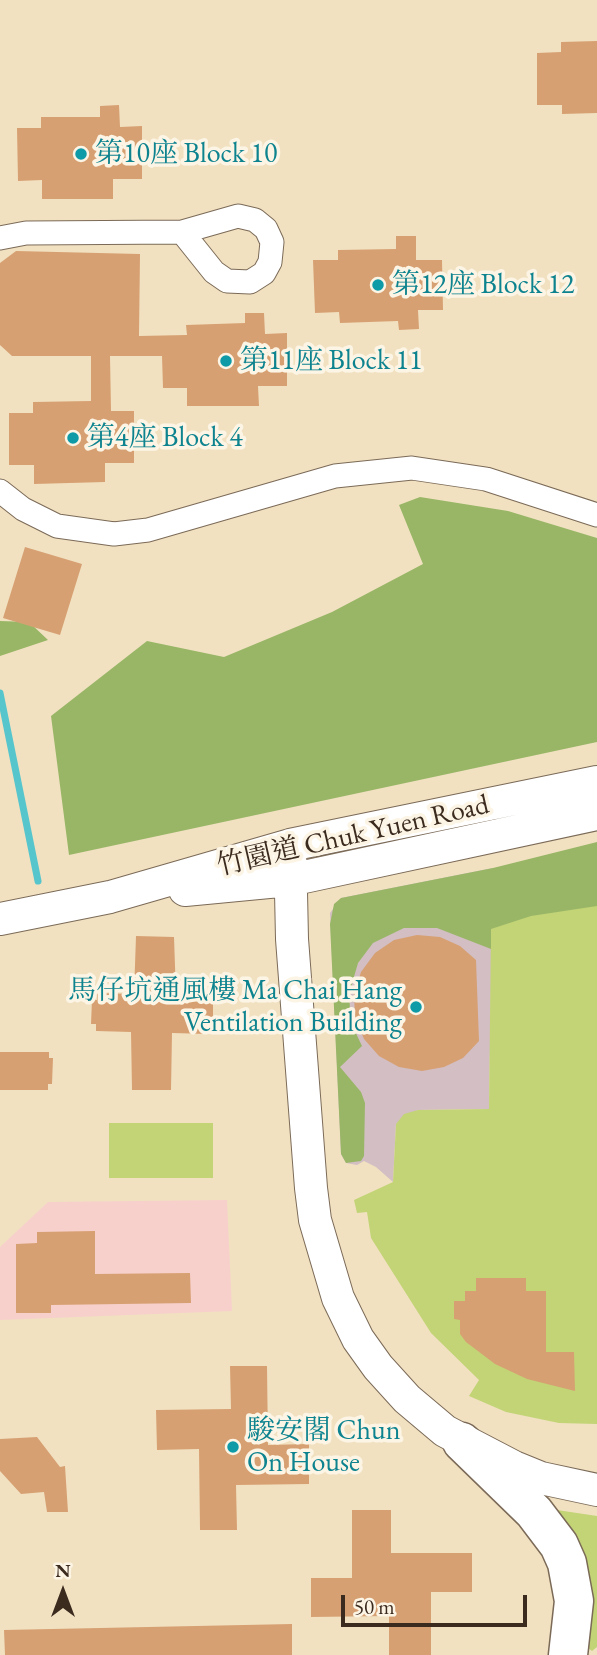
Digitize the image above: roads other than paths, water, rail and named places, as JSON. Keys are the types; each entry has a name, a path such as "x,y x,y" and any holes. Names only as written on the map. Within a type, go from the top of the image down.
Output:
{"highway":[{"path":"462,1442 534,1512 558,1545 566,1563 574,1601 568,1655"}],"main road":[{"name":"竹園道 Chuk Yuen Road","path":"0,919 110,897 290,845 597,782"},
{"name":"竹園道 Chuk Yuen Road","path":"110,897 290,880 597,814"},
{"path":"290,845 290,880 315,1220 324,1255 348,1319 378,1367 425,1416 462,1442 541,1478 597,1490"}],"street":[{"path":"0,238 26,233 182,232"},
{"path":"0,491 23,509 57,526 96,534 123,533 148,530 335,476 412,468 486,479 597,515"}],"waterway":[{"path":"0,693 38,881"}],"place":[{"name":"第10座 Block 10","path":"81,154"},
{"name":"第12座 Block 12","path":"378,285"},
{"name":"第11座 Block 11","path":"226,361"},
{"name":"第4座 Block 4","path":"73,438"},
{"name":"馬仔坑通風樓 Ma Chai Hang Ventilation Building","path":"416,1007"},
{"name":"駿安閣 Chun On House","path":"233,1447"}]}
